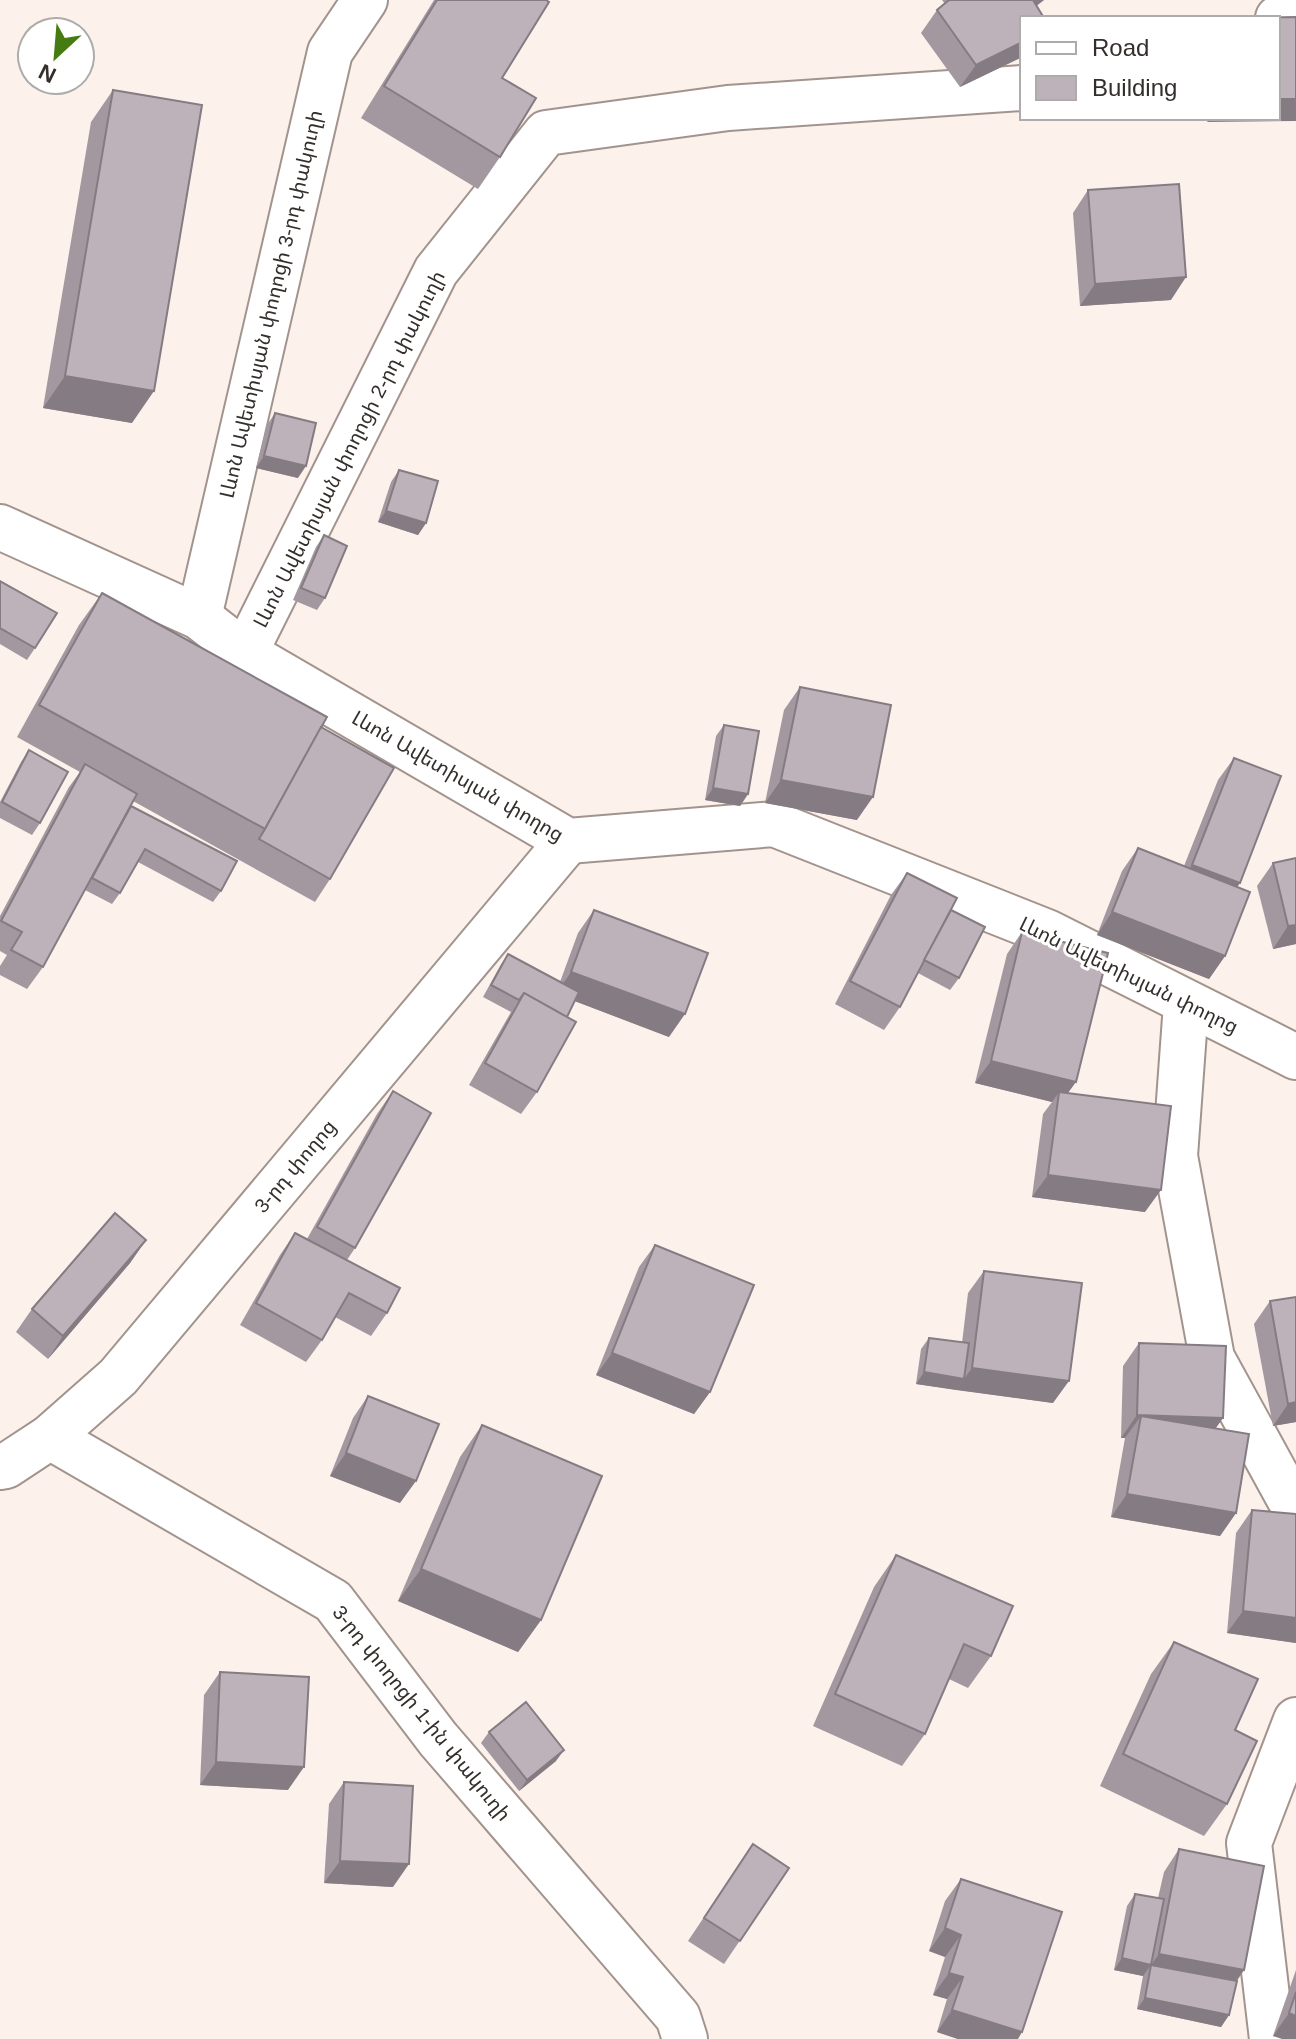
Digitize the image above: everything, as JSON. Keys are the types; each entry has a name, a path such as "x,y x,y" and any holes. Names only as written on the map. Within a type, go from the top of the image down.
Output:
{"street":[{"path":"330,0 330,52"},
{"name":"Լևոն Ավետիսյան փողոցի 3-րդ փակուղի","path":"199,617 330,52 365,0"},
{"name":"Լևոն Ավետիսյան փողոցի 2-րդ փակուղի","path":"245,653 436,271 546,133 728,108 1020,88"},
{"name":"Լևոն Ավետիսյան փողոց","path":"0,527 199,617 245,653 568,841 774,824 1047,932 1296,1057"},
{"name":"3-րդ փողոց","path":"0,1467 50,1437 118,1377 568,841"},
{"path":"1186,1004 1175,1156 1212,1358 1296,1511"},
{"name":"3-րդ փողոցի 1-ին փակուղի","path":"50,1437 333,1601 438,1739 678,2017 685,2039"},
{"path":"1272,2039 1249,1843 1296,1720"}],"building":[{"path":"437,0 549,2 502,78 536,98 500,157 384,86"},
{"path":"949,0 1033,0 1043,16 1020,16 1020,43 976,65 937,10"},
{"path":"1280,17 1296,17 1296,99 1280,99"},
{"path":"113,90 202,105 154,391 65,376"},
{"path":"1179,184 1186,277 1095,284 1088,190"},
{"path":"275,413 316,423 306,466 264,456"},
{"path":"399,470 438,481 426,523 386,511"},
{"path":"324,535 347,546 325,598 301,588"},
{"path":"0,581 57,613 35,648 0,628"},
{"path":"102,593 327,717 265,829 39,705"},
{"path":"800,687 891,705 873,797 781,780"},
{"path":"724,725 759,731 748,794 713,788"},
{"path":"321,727 394,768 330,879 259,839"},
{"path":"29,750 68,772 40,823 2,802"},
{"path":"1234,758 1281,776 1240,883 1192,865"},
{"path":"85,764 137,794 43,967 11,950 22,932 1,921"},
{"path":"131,806 237,861 221,891 145,849 120,893 92,878"},
{"path":"1138,848 1250,892 1225,956 1112,912"},
{"path":"1296,858 1296,925 1288,926 1273,863"},
{"path":"907,873 957,898 900,1007 850,981"},
{"path":"594,910 708,953 685,1014 571,972"},
{"path":"951,910 985,927 959,978 924,960"},
{"path":"1022,932 1108,953 1076,1082 991,1061"},
{"path":"508,954 579,992 567,1017 524,993 519,1000 491,985"},
{"path":"524,993 576,1022 537,1092 485,1063"},
{"path":"393,1091 431,1113 355,1248 317,1227"},
{"path":"1059,1092 1171,1106 1161,1190 1048,1175"},
{"path":"115,1213 146,1240 63,1336 32,1309"},
{"path":"295,1233 400,1288 387,1313 349,1293 322,1340 256,1303"},
{"path":"655,1245 754,1285 710,1392 612,1353"},
{"path":"984,1271 1082,1283 1069,1381 972,1368"},
{"path":"1296,1297 1296,1402 1288,1404 1270,1301"},
{"path":"929,1338 969,1343 964,1379 924,1372"},
{"path":"1139,1343 1226,1346 1223,1418 1137,1415"},
{"path":"368,1396 439,1424 416,1481 346,1453"},
{"path":"1141,1416 1249,1434 1236,1513 1127,1494"},
{"path":"482,1425 602,1476 541,1620 421,1569"},
{"path":"1252,1510 1296,1514 1296,1618 1243,1611"},
{"path":"896,1555 1013,1606 991,1656 964,1644 925,1734 835,1694"},
{"path":"1174,1642 1258,1679 1235,1730 1257,1741 1227,1804 1123,1754"},
{"path":"220,1672 309,1677 304,1767 216,1762"},
{"path":"526,1702 564,1750 527,1780 489,1732"},
{"path":"344,1782 413,1786 409,1864 340,1861"},
{"path":"753,1844 789,1868 740,1941 704,1918"},
{"path":"1179,1849 1264,1866 1244,1970 1159,1954"},
{"path":"961,1879 1062,1912 1022,2032 952,2010 963,1977 949,1973 961,1935 945,1928"},
{"path":"1135,1894 1164,1899 1151,1965 1122,1958"},
{"path":"1151,1965 1237,1981 1229,2015 1145,1998"},
{"path":"1296,1992 1296,2016 1289,2013"}]}
